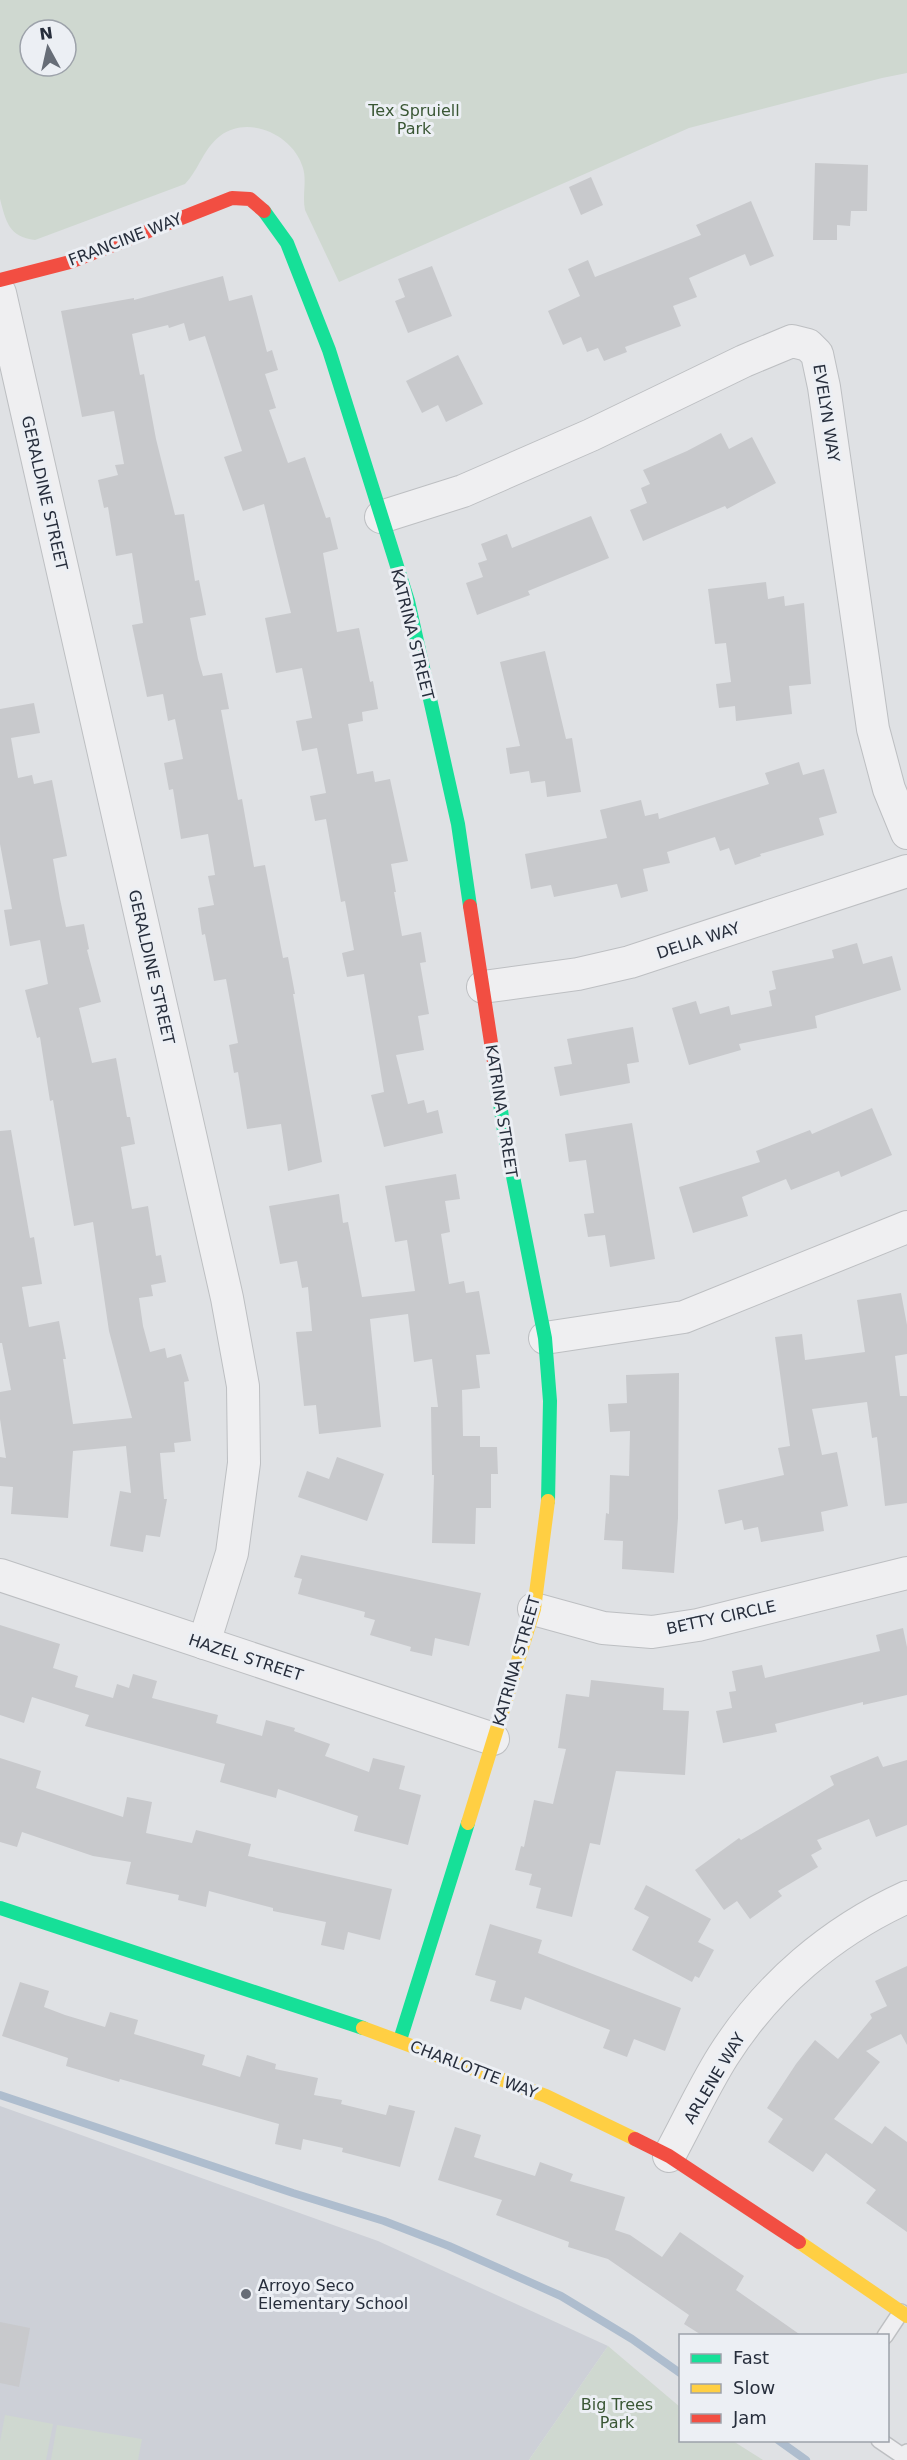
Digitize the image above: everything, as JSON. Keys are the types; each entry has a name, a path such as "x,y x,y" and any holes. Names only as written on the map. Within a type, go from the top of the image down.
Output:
{"street":[{"name":"FRANCINE WAY","path":"0,280 70,262 232,198 250,199"},
{"name":"KATRINA STREET","path":"250,199 267,214 287,243 329,350 408,601 458,824 504,1131 545,1338 550,1401 549,1495 534,1609 399,2040"},
{"name":"GERALDINE STREET","path":"0,293 227,1298 243,1386 244,1463 232,1553 204,1643"},
{"name":"EVELYN WAY","path":"381,517 463,491 591,435 744,361 792,341 808,345 817,354 824,387 873,729 889,789 907,833"},
{"name":"DELIA WAY","path":"483,987 578,974 630,962 907,871"},
{"path":"545,1338 684,1317 907,1227"},
{"name":"BETTY CIRCLE","path":"534,1609 603,1629 652,1632 698,1625 907,1573"},
{"name":"HAZEL STREET","path":"0,1575 493,1739"},
{"name":"ARLENE WAY","path":"669,2156 723,2056 762,2002 813,1953 874,1912 907,1897"},
{"name":"CHARLOTTE WAY","path":"0,1908 399,2040 546,2096 669,2156 756,2212 904,2314"}],"lane":[{"path":"887,2334 904,2314"},
{"path":"882,2442 904,2457 907,2452"}],"shaded area":[{"name":"Arroyo Seco Elementary School","path":"0,2106 378,2241 608,2346 529,2460 0,2460"}],"green space":[{"name":"Tex Spruiell Park","path":"0,0 907,0 907,73 689,128 339,282 305,210 304,173 298,156 280,138 269,131 256,128 244,127 220,136 209,147 185,184 35,240 19,236 14,232 4,215 0,199"},
{"name":"Big Trees Park","path":"608,2346 679,2406 679,2442 735,2442 763,2460 529,2460"},
{"path":"5,2415 53,2424 46,2460 0,2460 0,2442"},
{"path":"57,2425 142,2439 138,2460 51,2460"}],"building":[{"path":"815,163 868,165 867,211 851,211 850,226 837,225 837,240 813,240"},
{"path":"591,177 603,205 581,215 569,187"},
{"path":"751,201 774,256 750,266 745,254 689,278 697,297 673,306 681,326 625,347 627,352 604,361 598,348 587,352 581,337 563,345 548,311 580,296 568,269 588,260 595,277 701,235 696,225"},
{"path":"432,266 452,316 408,333 395,301 405,297 398,279"},
{"path":"223,276 229,301 252,295 267,352 272,350 278,370 265,374 276,408 269,410 288,463 305,457 326,518 330,517 338,549 323,553 337,632 359,628 370,682 373,681 378,709 362,712 363,721 348,724 357,774 373,771 375,782 390,779 408,861 391,864 402,936 421,932 426,962 420,963 429,1014 418,1016 424,1050 396,1055 408,1104 424,1100 427,1113 438,1110 443,1133 384,1147 371,1095 384,1092 364,974 347,977 342,953 354,950 345,901 341,902 326,819 315,821 310,796 326,793 317,748 302,751 296,721 312,718 302,668 276,673 265,618 291,613 264,504 243,511 224,457 242,451 205,336 189,341 184,323 169,328 168,325 132,334 140,375 144,374 156,439 175,515 184,514 195,581 199,580 206,615 190,618 198,659 203,676 222,673 229,709 221,710 238,800 242,799 254,867 265,865 283,958 288,957 295,994 293,994 322,1162 288,1171 281,1124 247,1129 238,1072 234,1073 229,1045 238,1043 226,979 214,981 205,934 202,935 198,908 214,905 208,876 215,875 208,834 181,839 173,789 169,790 164,763 183,759 175,719 168,721 163,694 147,697 132,625 143,623 132,553 116,556 108,507 104,508 98,480 118,475 115,465 124,464 114,411 82,417 61,311 134,298 134,300"},
{"path":"458,355 483,404 446,422 438,405 422,413 406,381"},
{"path":"721,433 729,449 752,437 776,483 727,509 725,506 643,541 630,510 647,503 641,488 650,484 643,470"},
{"path":"591,516 609,558 528,591 530,595 477,615 466,583 483,577 478,563 487,560 481,544 507,534 512,548"},
{"path":"766,582 768,599 784,596 785,606 804,603 811,684 789,686 792,714 736,721 735,706 719,708 716,684 731,682 726,643 715,644 708,589"},
{"path":"545,651 566,739 572,738 581,792 547,797 545,781 531,783 529,771 510,774 506,748 520,746 500,662"},
{"path":"34,703 40,733 11,738 18,778 32,775 34,784 52,780 67,856 53,859 66,927 84,924 89,949 87,950 101,1002 79,1008 92,1063 116,1058 127,1117 130,1117 135,1144 121,1147 132,1209 148,1206 156,1256 161,1255 166,1282 151,1285 153,1296 139,1298 143,1326 150,1352 165,1348 167,1358 181,1354 189,1381 184,1382 191,1441 174,1443 175,1452 160,1453 164,1499 167,1499 160,1537 146,1535 143,1552 110,1546 120,1491 131,1493 126,1446 73,1451 68,1518 11,1514 13,1487 0,1486 0,1457 6,1458 0,1419 0,1392 11,1390 2,1343 0,1343 0,1131 11,1130 30,1238 34,1237 42,1284 22,1287 29,1327 59,1321 66,1359 63,1359 73,1424 132,1418 109,1331 93,1222 74,1226 40,1037 37,1038 25,990 48,984 40,940 10,946 4,910 12,909 0,844 0,709"},
{"path":"799,762 803,775 824,769 837,813 819,818 824,835 760,854 761,856 735,865 729,848 720,851 715,837 667,852 670,863 643,869 648,891 621,898 617,884 554,897 551,885 531,889 525,854 607,838 600,810 641,800 645,816 658,813 659,819 769,784 765,773"},
{"path":"857,943 863,964 892,956 901,990 815,1016 817,1028 739,1044 741,1050 689,1065 672,1008 696,1001 700,1014 729,1006 731,1015 772,1006 769,991 776,989 772,971 834,958 832,950"},
{"path":"633,1027 639,1062 627,1064 630,1083 560,1096 554,1067 572,1064 567,1039"},
{"path":"872,1108 892,1155 841,1177 839,1171 791,1190 786,1179 742,1197 748,1216 693,1233 679,1187 760,1162 756,1151 810,1130 812,1134"},
{"path":"632,1123 655,1259 610,1267 605,1235 588,1237 584,1214 594,1213 586,1160 569,1162 565,1134"},
{"path":"456,1174 460,1199 445,1201 450,1232 441,1234 449,1284 464,1281 466,1293 479,1291 490,1354 476,1355 480,1388 462,1390 463,1436 480,1436 480,1447 497,1447 498,1474 491,1474 491,1508 476,1508 475,1544 432,1543 434,1475 432,1475 431,1407 438,1407 432,1359 414,1362 408,1314 370,1319 381,1427 319,1434 316,1405 304,1406 296,1332 312,1331 308,1287 302,1288 297,1261 280,1264 269,1206 339,1194 343,1223 348,1222 362,1297 415,1291 407,1240 395,1242 385,1186"},
{"path":"901,1293 907,1325 907,1354 895,1356 900,1396 907,1396 907,1503 885,1506 877,1437 872,1438 867,1402 812,1409 822,1455 837,1452 848,1506 821,1512 824,1531 761,1542 758,1527 744,1530 742,1520 725,1524 718,1490 784,1475 778,1448 790,1446 775,1337 802,1334 805,1360 865,1352 857,1300"},
{"path":"679,1373 678,1518 674,1573 622,1569 623,1541 604,1540 606,1513 609,1514 610,1475 629,1476 630,1431 610,1432 608,1404 627,1403 626,1375"},
{"path":"337,1457 384,1474 367,1521 298,1497 307,1471 329,1479"},
{"path":"301,1555 481,1593 469,1646 435,1638 432,1656 410,1651 411,1647 370,1635 375,1620 364,1617 365,1612 298,1594 302,1579 294,1577"},
{"path":"0,1625 60,1644 53,1668 78,1676 75,1687 113,1698 117,1684 129,1688 133,1674 157,1681 152,1698 218,1715 216,1723 262,1736 266,1720 295,1728 294,1731 330,1744 325,1756 369,1772 373,1758 405,1766 399,1789 421,1795 408,1845 354,1831 358,1816 278,1789 276,1798 220,1782 225,1764 85,1726 89,1715 32,1697 24,1723 0,1715"},
{"path":"903,1628 907,1647 907,1695 863,1705 863,1702 775,1724 777,1732 723,1743 716,1711 732,1708 729,1692 736,1691 732,1671 762,1665 765,1678 880,1651 876,1635"},
{"path":"591,1680 664,1688 663,1710 689,1711 685,1775 616,1771 600,1845 590,1843 572,1917 536,1908 541,1888 529,1885 532,1874 515,1870 521,1846 524,1847 534,1800 553,1804 566,1749 558,1748 566,1694 589,1697"},
{"path":"878,1756 883,1767 907,1760 907,1825 876,1837 869,1819 817,1840 822,1849 811,1855 818,1867 778,1891 782,1896 750,1919 737,1901 724,1910 695,1870 739,1838 741,1840 834,1785 830,1776"},
{"path":"0,1758 41,1771 36,1788 123,1817 127,1797 152,1802 146,1833 192,1843 196,1830 251,1844 248,1856 392,1889 380,1940 348,1932 344,1950 321,1945 326,1922 273,1911 273,1908 209,1891 206,1907 178,1900 179,1895 126,1884 131,1862 93,1856 22,1832 17,1847 0,1842"},
{"path":"646,1885 711,1919 698,1942 714,1950 699,1978 695,1976 692,1982 632,1950 649,1917 634,1909"},
{"path":"490,1924 542,1940 538,1953 681,2008 665,2051 634,2039 627,2057 603,2048 610,2030 525,1997 521,2010 490,2001 496,1981 475,1975"},
{"path":"907,1966 907,2045 901,2034 866,2051 880,2062 834,2119 872,2144 885,2126 907,2142 907,2232 866,2203 876,2190 826,2153 813,2172 768,2142 783,2119 767,2108 815,2040 838,2059 872,2018 870,2014 887,2006 875,1981"},
{"path":"20,1982 49,1991 44,2007 65,2015 105,2027 110,2012 138,2020 134,2034 205,2055 202,2065 240,2077 247,2055 276,2064 275,2069 318,2078 314,2095 342,2100 341,2104 386,2115 389,2105 415,2111 400,2167 342,2152 343,2148 303,2139 301,2150 275,2144 279,2124 66,2066 68,2058 2,2036"},
{"path":"455,2127 481,2135 474,2157 535,2176 540,2162 573,2174 570,2181 625,2197 615,2230 630,2235 662,2257 680,2232 744,2276 736,2290 799,2334 700,2334 684,2324 689,2315 608,2259 568,2247 569,2242 496,2215 502,2200 438,2180"},
{"path":"0,2322 30,2328 19,2387 0,2383"}],"waterway":[{"path":"0,2095 384,2221 449,2246 561,2296 632,2339 679,2372"},
{"path":"781,2442 806,2460"}],"traffic: fast":[{"path":"264,211 287,243 329,350 408,601 458,824 470,906"},
{"path":"494,1062 504,1131 545,1338 550,1401 548,1501"},
{"path":"400,2040 468,1823"},
{"path":"0,1908 363,2028"}],"traffic: slow":[{"path":"468,1823 534,1609 548,1501"},
{"path":"363,2028 546,2096 635,2139"},
{"path":"799,2242 907,2316"}],"traffic: jam":[{"path":"0,280 70,262 232,198 250,199 264,211"},
{"path":"470,906 494,1062"},
{"path":"635,2139 669,2156 799,2242"}],"place":[{"name":"Arroyo Seco Elementary School","path":"246,2294"}]}
